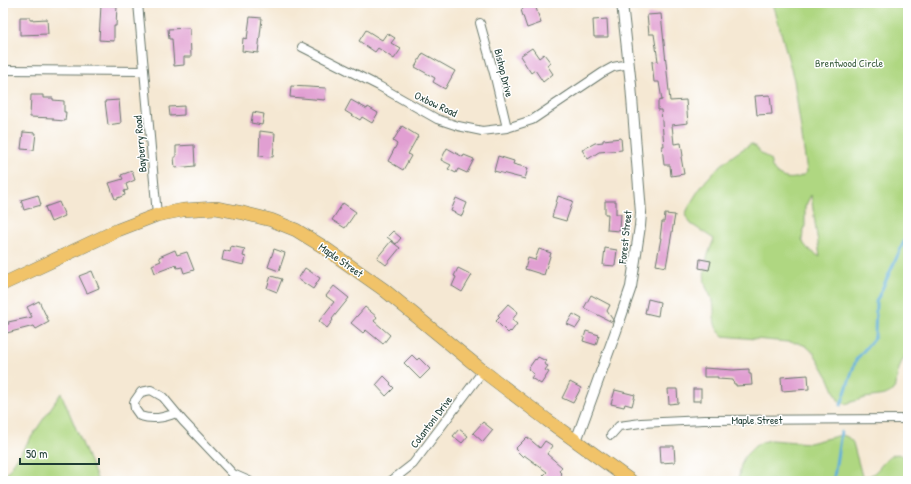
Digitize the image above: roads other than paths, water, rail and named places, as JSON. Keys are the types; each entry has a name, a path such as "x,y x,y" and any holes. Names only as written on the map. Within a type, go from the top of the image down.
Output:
{"main road":[{"name":"Maple Street","path":"3,284 118,230 157,215 183,210 216,208 271,220 296,230 322,246 383,289 483,371 576,442 631,481"}],"street":[{"name":"Bayberry Road","path":"138,3 157,215"},
{"name":"Forest Street","path":"576,442 631,287 640,226 641,213 629,64 622,3"},
{"name":"Bishop Drive","path":"480,23 495,77 506,128"},
{"name":"Oxbow Road","path":"302,47 379,86 437,119 458,126 482,130 506,128 532,120 602,73 613,67 629,64"},
{"path":"3,70 144,71"},
{"name":"Colantoni Drive","path":"391,481 413,464 483,371"},
{"path":"176,413 156,419 140,416 134,402 140,392 151,390 163,397 233,474 249,481"},
{"name":"Maple Street","path":"611,435 619,426 641,423 704,420 908,420"}],"waterway":[{"path":"841,405 856,360 875,337 876,302 908,233"},
{"path":"832,481 834,477 841,432"}],"park label":[{"name":"Brentwood Circle","path":"849,63"}]}
